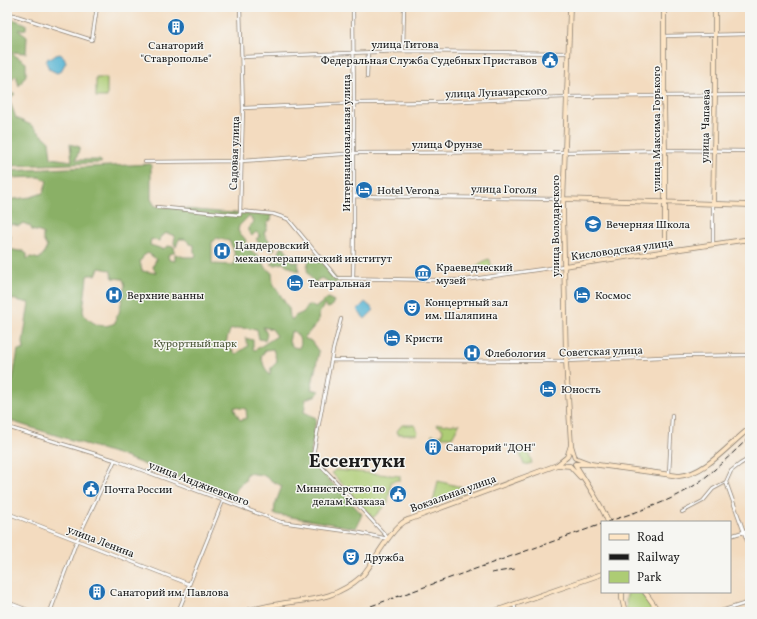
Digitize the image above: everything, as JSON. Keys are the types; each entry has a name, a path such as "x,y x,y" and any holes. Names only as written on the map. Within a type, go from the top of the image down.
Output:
{"street":[{"path":"7,13 92,40 97,7"},
{"name":"Садовая улица","path":"240,7 243,108 240,211"},
{"name":"Интернациональная улица","path":"353,7 353,278"},
{"path":"404,7 404,51"},
{"name":"улица Володарского","path":"570,7 563,199 566,361 571,445"},
{"name":"улица Максима Горького","path":"664,7 665,251"},
{"name":"улица Чапаева","path":"713,245 713,151 716,35 715,7"},
{"path":"664,36 750,34"},
{"name":"улица Титова","path":"242,57 404,51 568,53"},
{"path":"368,52 368,77"},
{"name":"улица Луначарского","path":"243,108 566,97 750,95"},
{"name":"улица Фрунзе","path":"145,162 241,161 354,153 665,150 750,151"},
{"name":"улица Гоголя","path":"354,196 563,199 750,205"},
{"path":"157,207 240,215 240,211"},
{"name":"Кисловодская улица","path":"240,211 273,214 288,219 337,278 466,280 750,239"},
{"path":"341,319 312,455 388,539"},
{"name":"Советская улица","path":"332,360 566,361 750,355"},
{"path":"669,474 672,415"},
{"name":"улица Анджиевского","path":"7,427 115,460 281,522 360,533 388,539"},
{"path":"557,465 573,466 575,464 591,464 679,476 686,475 709,463 750,428"},
{"path":"571,445 567,457 567,465 570,466 585,481"},
{"path":"571,445 575,458 575,464 604,510 608,521"},
{"path":"557,465 567,457 571,456 591,464"},
{"path":"682,512 703,501 713,489 726,482 731,471 750,458"},
{"path":"50,612 77,540 115,460"},
{"name":"Вокзальная улица","path":"243,612 270,605 325,597 341,591 362,576 388,539 400,525 411,518 557,465"},
{"path":"726,482 750,549"},
{"path":"178,612 223,501"},
{"name":"улица Ленина","path":"7,513 189,584"},
{"path":"731,536 750,530"},
{"path":"492,612 601,574"},
{"path":"622,593 625,612"},
{"path":"622,599 625,593"},
{"path":"646,593 659,612"},
{"path":"7,602 33,612"},
{"path":"718,612 750,602"},
{"path":"514,604 516,612"}],"green space":[{"path":"7,17 26,24 26,29 18,30 27,37 26,53 10,52 26,63 26,75 19,86 16,75 12,79 7,78"},
{"path":"96,78 107,78 107,97 96,97"},
{"path":"7,93 15,94 9,99 16,118 31,125 49,141 51,158 72,161 70,144 80,147 76,160 99,160 102,162 7,166"},
{"name":"Курортный парк","path":"151,164 151,199 155,206 217,212 272,215 271,220 267,223 267,228 264,233 267,239 274,245 275,249 272,252 265,243 261,245 256,239 260,236 256,232 252,236 248,231 248,228 254,222 249,216 239,226 238,231 246,240 245,243 255,255 257,254 266,268 272,273 273,283 289,309 292,320 295,316 304,312 307,306 312,305 315,308 328,298 334,301 331,307 328,308 324,305 319,314 318,322 304,338 311,341 319,352 311,389 319,391 317,395 306,399 304,412 316,418 310,460 362,514 356,528 274,514 275,505 282,486 263,475 247,473 245,481 238,486 232,498 117,454 10,421 7,413 18,350 24,350 23,342 29,303 7,298 7,232 11,236 9,249 23,251 27,254 27,259 31,257 39,259 47,247 43,240 43,233 32,230 30,226 23,223 19,226 11,224 7,229 7,200 31,197 43,193 47,181 39,177 7,178 7,171","holes":["167,233 175,236 174,243 176,247 179,239 185,239 190,244 194,245 194,252 196,254 195,257 184,257 175,254 175,261 169,260 168,255 175,252 174,247 168,246 163,249 150,245 151,239 159,241 161,236","216,238 229,241 234,253 234,265 212,264 212,242","148,253 156,259 153,267 156,273 142,271 140,261 143,256","99,268 110,270 113,278 123,279 125,285 119,313 116,317 115,323 106,326 100,325 94,323 85,316 83,311 88,275 96,275","263,327 272,329 277,336 255,350 253,349 253,340 245,338 248,346 236,354 226,344 230,330 240,328 257,329 259,339 265,340 267,334","294,331 301,343 299,348 293,347 289,342 291,332","273,349 277,362 271,368 270,375 264,366 261,356 266,350","234,407 246,409 247,418 240,420 236,413"]},
{"path":"284,247 292,262 299,262 299,272 283,263 275,265 271,264 280,256 278,253 280,248"},
{"path":"314,253 339,282 332,284 322,278 317,280 316,283 312,280 307,269 309,261"},
{"path":"489,259 492,270 481,271 476,267 476,266"},
{"path":"460,423 452,437 431,436 433,434 438,436 442,434 442,428 437,424 456,425"},
{"path":"402,425 414,425 418,432 417,434 398,434 397,431"},
{"path":"527,448 532,463 524,465 519,450"},
{"path":"335,470 400,476 400,480 391,482 388,502 373,518 332,473"},
{"path":"438,481 465,488 464,493 433,503"},
{"path":"628,593 641,593 655,612 627,612 626,599"}],"water":[{"path":"60,54 64,57 66,62 61,71 57,73 49,69 46,62 48,58 52,58"},
{"path":"365,302 374,310 365,319 357,310"}],"railway":[{"path":"610,521 659,503 689,489 713,471 750,437"},
{"path":"354,612 601,524"},
{"path":"491,573 515,569"},
{"path":"341,612 348,610"}],"place":[{"name":"Санаторий \"Ставрополье\"","path":"176,27"},
{"name":"Федеральная Служба Судебных Приставов","path":"550,60"},
{"name":"Hotel Verona","path":"364,190"},
{"name":"Вечерняя Школа","path":"593,224"},
{"name":"Цандеровский механотерапический институт","path":"222,251"},
{"name":"Краеведческий музей","path":"423,273"},
{"name":"Театральная","path":"295,283"},
{"name":"Верхние ванны","path":"114,295"},
{"name":"Космос","path":"582,295"},
{"name":"Концертный зал им. Шаляпина","path":"412,308"},
{"name":"Кристи","path":"392,338"},
{"name":"Флебология","path":"472,353"},
{"name":"Юность","path":"548,389"},
{"name":"Санаторий \"ДОН\"","path":"433,447"},
{"name":"Почта России","path":"91,489"},
{"name":"Министерство по делам Кавказа","path":"398,494"},
{"name":"Дружба","path":"351,557"},
{"name":"Санаторий им. Павлова","path":"97,592"}],"district":[{"name":"Ессентуки","path":"357,460"}]}
